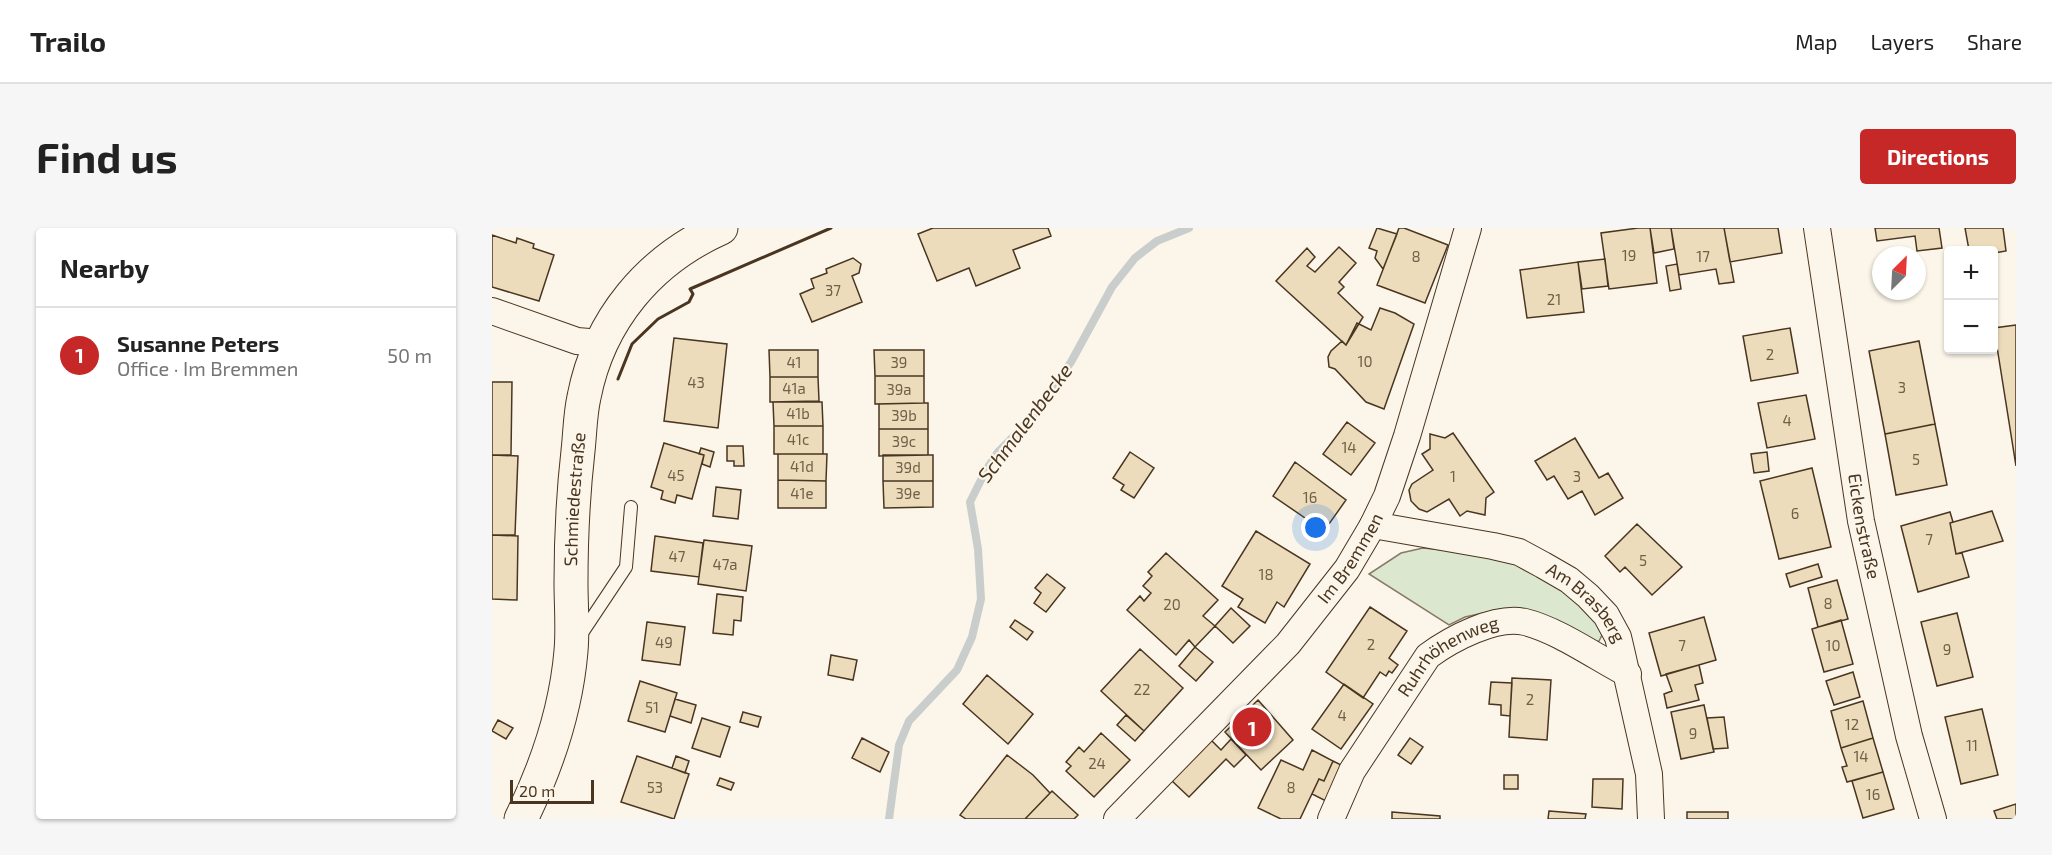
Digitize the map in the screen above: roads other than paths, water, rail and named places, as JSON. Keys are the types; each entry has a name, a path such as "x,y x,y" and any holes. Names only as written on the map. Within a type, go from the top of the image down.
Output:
{"main road":[{"name":"Schmiedestraße","path":"521,819 536,788 553,742 564,697 571,649 573,494 583,399 590,372 615,316 638,287 662,264 689,245 721,228"}],"street":[{"name":"Im Bremmen","path":"1117,819 1288,644 1347,569 1387,496 1468,228"},
{"name":"Eickenstraße","path":"1817,228 1861,521 1909,736 1933,819"},
{"path":"492,310 577,341 601,343"},
{"name":"Am Brasberg","path":"1373,525 1519,552 1569,580 1606,615 1618,638 1628,674 1649,774 1651,819"},
{"name":"Ruhrhöhenweg","path":"1331,819 1352,771 1428,656 1445,643 1474,630 1503,622 1525,622 1547,630 1628,674"}],"lane":[{"path":"571,649 626,567 631,507"}],"waterway":[{"name":"Schmalenbecke","path":"889,819 899,745 909,721 957,670 972,637 981,599 978,549 970,502 986,470 998,452 1030,420 1071,362 1112,287 1135,258 1157,241 1189,228"}],"place":[{"name":"Susanne Peters","path":"1252,727"}]}
